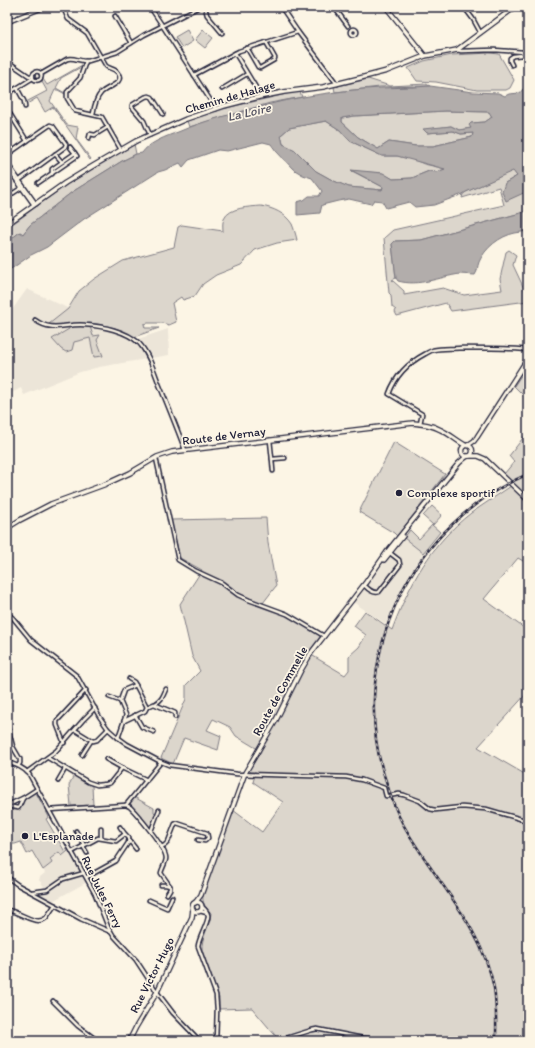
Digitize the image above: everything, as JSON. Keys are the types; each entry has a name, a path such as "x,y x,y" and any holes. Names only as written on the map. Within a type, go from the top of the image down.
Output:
{"street":[{"path":"7,22 44,7"},
{"path":"63,7 68,19 87,33 108,68 116,71 119,75 120,79 116,84 100,94 92,114"},
{"path":"150,7 216,109"},
{"path":"7,61 29,76 38,80 41,77 41,74 69,58 86,61 114,53 147,33 199,7"},
{"path":"205,7 207,15 222,33"},
{"path":"281,7 337,84"},
{"path":"334,7 348,26 353,30"},
{"path":"386,7 425,56"},
{"path":"464,7 474,19 480,32"},
{"path":"503,7 507,13"},
{"path":"457,50 515,7"},
{"path":"115,16 131,43"},
{"path":"194,74 247,48 298,32"},
{"path":"247,48 260,68 275,58 266,42"},
{"path":"457,50 524,52 522,55 511,57 510,61 512,65"},
{"name":"Chemin de Halage","path":"7,224 73,178 121,150 191,116 261,97 337,84 387,71 425,56 457,50"},
{"path":"235,53 261,97"},
{"path":"86,61 80,78 69,90 66,96 75,111 102,117 121,150"},
{"path":"7,94 33,77 34,73 39,72 41,74"},
{"path":"222,90 247,74"},
{"path":"17,88 25,106"},
{"path":"150,135 144,121 132,105 145,97 150,96 163,114"},
{"path":"7,101 7,108 27,141"},
{"path":"7,155 50,125 53,126 66,144 65,147 18,181"},
{"path":"89,138 90,134 94,135 108,127"},
{"path":"38,183 77,156 70,147"},
{"path":"52,174 52,169 75,153"},
{"path":"55,154 62,162"},
{"path":"7,163 35,205"},
{"path":"7,167 18,181"},
{"path":"9,196 22,187"},
{"path":"35,320 39,324 53,328 79,324 116,330 123,332 140,344 148,357 185,451"},
{"path":"420,424 422,414 389,394 398,376 410,364 432,350 477,348 528,350"},
{"path":"468,456 472,450 474,441 496,410 528,358"},
{"name":"Route de Vernay","path":"7,528 51,504 106,484 130,473 156,458 172,452 404,424 434,426 467,445"},
{"path":"270,440 272,471"},
{"name":"Route de Vernay","path":"456,440 462,452"},
{"path":"474,441 463,447 462,452 468,456 478,456"},
{"path":"467,445 470,446 478,456 485,459 528,500"},
{"name":"Route de Commelle","path":"459,463 462,452"},
{"name":"Route de Commelle","path":"365,584 387,552 459,463 468,456"},
{"path":"156,458 178,560 196,571 222,583 238,595 287,614 324,636"},
{"path":"272,459 285,458"},
{"name":"Route de Commelle","path":"244,774 276,720 311,653 447,478"},
{"path":"365,584 372,592 379,592 400,565 399,560 390,553"},
{"path":"7,613 13,618 30,640 77,676 108,729 127,744 161,762 169,765 229,773 346,776 384,788 386,796 399,794 420,801 430,809 435,810 462,807 474,808 528,821"},
{"path":"129,679 136,685 147,707"},
{"path":"118,738 126,715 120,701 124,690 136,685"},
{"path":"124,721 145,711 147,707 159,702 166,689"},
{"path":"64,743 57,725 57,721 86,690"},
{"path":"108,697 120,701"},
{"path":"154,704 175,713 175,717"},
{"path":"27,772 56,752 95,708"},
{"path":"135,716 142,727 154,732"},
{"path":"7,724 13,747 20,759 18,766"},
{"path":"75,730 91,741 95,741 108,729"},
{"path":"82,755 91,741"},
{"path":"48,758 88,782 96,785 110,783 122,768"},
{"path":"106,759 146,780"},
{"name":"Rue Jules Ferry","path":"7,762 18,766 27,772 96,894 111,932 136,960 157,992 200,1041"},
{"path":"126,806 161,762"},
{"path":"58,781 65,769"},
{"path":"208,914 195,911 193,909 193,905 201,895 244,774"},
{"path":"7,806 37,789"},
{"path":"7,806 18,808 23,798"},
{"path":"49,810 126,806 131,808 161,846 166,858 161,873 170,886"},
{"path":"150,832 158,810"},
{"path":"161,846 166,844 175,824 177,823 204,832 208,835 208,838 205,841 198,840"},
{"path":"120,827 136,849"},
{"path":"101,828 101,838"},
{"path":"76,831 87,853"},
{"path":"72,852 97,839 101,838 116,841 125,834"},
{"path":"86,878 116,860 129,840"},
{"path":"32,892 47,890 63,879 84,873"},
{"path":"7,877 18,885 81,919 111,932"},
{"path":"161,885 170,886"},
{"path":"167,894 170,886"},
{"path":"198,912 202,910 201,895"},
{"path":"149,900 167,908 172,898"},
{"path":"195,903 201,905 208,914 198,946 216,995 216,1041"},
{"path":"7,910 15,911 32,920 39,921 45,918 55,905"},
{"name":"Rue Victor Hugo","path":"129,1041 157,992 192,917 193,909"},
{"name":"Rue Victor Hugo","path":"192,917 198,912"},
{"path":"53,1001 78,1026 96,1040"},
{"path":"260,1041 280,1040 317,1029 362,1038 399,1041"}],"shaded area":[{"path":"187,30 193,41 182,48 175,37"},
{"path":"203,30 213,38 205,48 195,40"},
{"path":"499,54 514,80 510,88 506,90 477,90 436,82 417,81 408,68 424,61 452,55"},
{"path":"84,64 61,78 56,88 65,94 55,90 50,101 67,125 78,127 76,139 91,159 90,160 53,107 45,112 37,98 27,104 26,102 47,91 42,82 43,79 47,85"},
{"path":"368,79 390,86 426,84 430,86 380,87 335,92 334,87"},
{"path":"300,92 302,97 270,103 189,127 187,121 230,107"},
{"path":"446,111 490,112 492,117 485,122 471,123 472,128 459,130 451,126 424,130 427,133 453,131 461,134 473,133 472,137 433,146 416,146 389,142 378,149 358,137 342,122 342,118 354,116"},
{"path":"326,121 340,130 350,141 382,156 397,156 412,159 424,164 446,169 436,172 429,171 412,178 393,179 382,173 352,171 383,187 382,190 348,187 316,171 295,150 283,144 281,135 289,128"},
{"path":"134,144 136,154 72,192 30,225 23,234 20,232 7,242 7,228 66,185"},
{"path":"513,170 517,176 505,183 528,191 528,211 421,240 395,241 392,244 396,278 392,280 404,291 404,295 443,288 464,295 502,290 500,279 506,252 509,250 516,255 513,265 528,297 528,301 451,311 446,303 397,316 395,312 396,310 392,307 391,295 389,293 384,238 393,230 504,205 499,187 462,198 463,194 466,192"},
{"path":"261,206 270,208 286,217 292,224 297,240 277,243 255,250 241,265 216,275 203,284 195,296 183,300 181,297 172,303 176,322 169,325 162,323 144,324 145,328 159,328 134,337 113,327 89,323 93,336 100,335 97,340 103,356 94,357 90,338 74,342 72,350 66,352 61,349 52,339 69,329 69,324 52,326 49,324 68,309 79,291 94,279 123,261 174,247 178,227 182,225 223,231 223,220 230,212 240,208"},
{"path":"27,289 135,340 168,329 169,355 99,367 80,372 24,395 21,388 7,395 7,317"},
{"path":"528,365 528,400 514,386"},
{"path":"526,434 528,437 528,564 518,558 484,599 528,631 528,692 478,747 528,776 528,1041 280,1041 252,1008 219,1009 219,998 202,951 202,946 211,913 204,905 203,894 233,810 262,832 283,802 253,782 256,772 251,772 249,770 261,751 236,736 230,727 213,719 207,730 221,736 218,750 184,738 173,764 161,758 186,699 186,685 200,671 192,656 180,604 202,570 180,558 171,520 266,518 268,543 276,586 263,603 321,635 308,653 345,675 349,670 349,656 359,647 366,635 354,626 365,611 392,630 414,581 423,566 444,538 471,513 514,484 504,474 514,462 509,456"},
{"name":"Complexe sportif","path":"394,442 445,474 397,536 359,512"},
{"path":"432,506 442,515 433,525 423,516"},
{"path":"432,525 440,532 423,553 404,538 410,530 419,539"},
{"path":"404,538 423,553 395,601 386,624 353,602"},
{"path":"74,775 92,786 93,805 71,806 69,785"},
{"path":"33,793 36,793 49,817 46,819 64,850 67,849 68,851 62,856 59,852 50,859 52,863 43,870 32,851 27,854 21,842 7,844 7,807 20,809 25,798"},
{"path":"134,797 154,808 154,812 156,814 151,827 149,827 130,803"},
{"path":"69,850 87,882 49,903 27,892 30,889 46,889 39,880 45,873 43,870 52,863 50,859 59,852 62,855"}],"water":[{"name":"La Loire","path":"430,86 473,92 498,93 505,96 520,93 523,89 528,87 528,191 506,201 502,192 505,183 517,176 513,171 463,194 434,205 415,207 409,202 386,208 382,201 374,200 371,204 349,199 322,205 320,213 297,215 297,202 304,200 309,196 319,196 322,191 312,178 293,169 271,144 263,142 227,151 218,150 189,160 183,167 180,163 158,172 84,219 47,247 31,255 7,272 7,242 20,232 23,234 30,225 72,192 122,161 136,154 142,153 153,143 163,138 223,116 299,98 364,89","holes":["446,111 489,112 492,117 485,122 471,123 469,125 471,128 459,130 451,126 423,129 427,133 453,131 461,134 473,133 472,137 433,146 416,146 389,142 378,149 358,137 342,122 342,118 354,116","326,121 340,130 350,141 382,156 397,156 445,169 437,172 429,171 412,178 393,179 383,173 351,170 383,187 382,190 349,187 334,181 316,171 295,150 283,144 281,135 289,128"]},
{"path":"528,211 528,231 504,237 489,247 479,262 475,275 452,275 414,283 398,281 396,278 392,244 395,241 421,240"}],"railway":[{"path":"496,1041 496,1008 494,988 488,965 479,944 468,923 415,844 396,810 381,763 376,740 374,691 382,643 390,620 399,597 422,558 452,524 469,509 507,484 528,474"}],"place":[{"name":"Complexe sportif","path":"399,493"},
{"name":"L'Esplanade","path":"25,836"}]}
